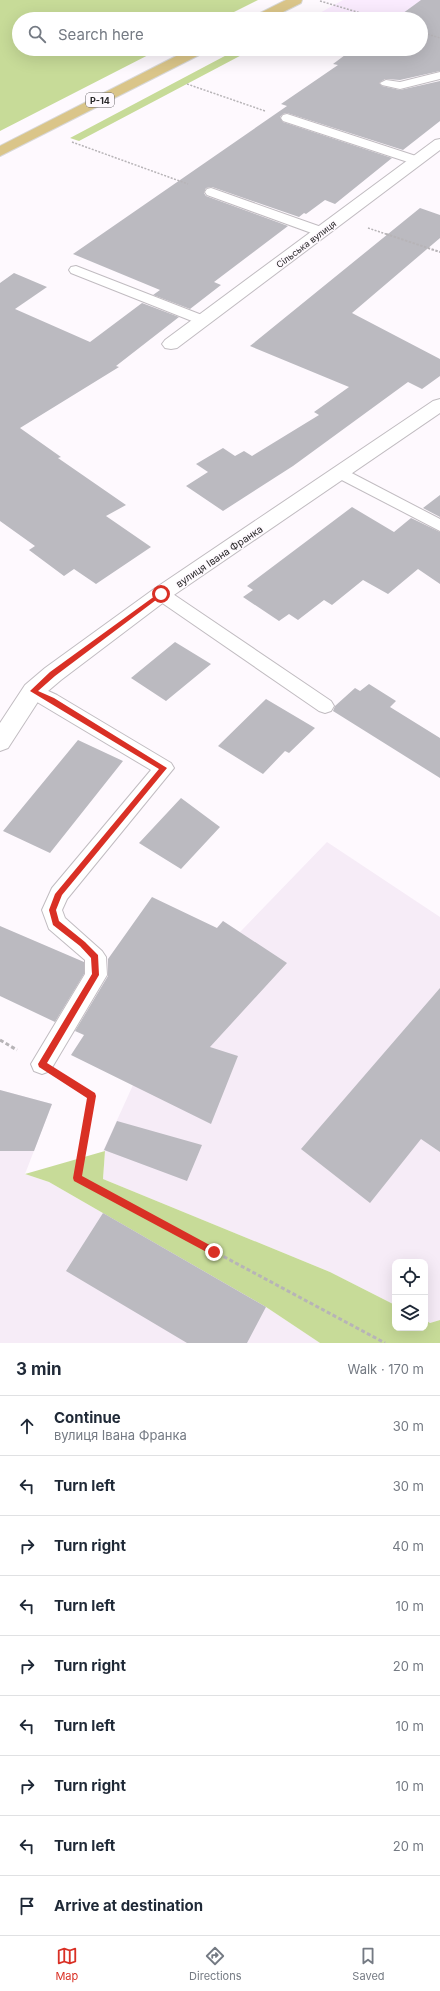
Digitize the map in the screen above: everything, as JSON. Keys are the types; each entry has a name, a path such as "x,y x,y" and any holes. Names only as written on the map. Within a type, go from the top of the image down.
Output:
{"main road":[{"path":"273,12 296,0"},
{"name":"Р-14","path":"0,152 187,56"}],"street":[{"name":"Сільська вулиця","path":"171,344 418,161 440,143"},
{"name":"вулиця Івана Франка","path":"0,742 33,691 53,674 161,594 342,473 440,405"}],"lane":[{"path":"386,83 400,86 440,75"},
{"path":"286,118 418,161"},
{"path":"211,192 322,232"},
{"path":"76,270 202,320"},
{"path":"342,473 440,526"},
{"path":"161,594 325,706"},
{"path":"33,691 51,700 164,768 59,894 52,910 56,923 82,944 95,957 96,975 42,1064"}],"path":[{"path":"318,0 358,12"},
{"path":"428,34 440,38"},
{"path":"154,73 286,118"},
{"path":"41,131 211,192"},
{"path":"339,219 440,252"},
{"path":"0,1040 42,1064 92,1096 77,1178 385,1343"}],"shaded area":[{"path":"343,0 440,0 428,12 322,12"},
{"path":"327,842 440,917 440,1320 430,1323 428,1322 428,1259 392,1259 392,1303 330,1272 103,1179 105,1151 103,1151 158,1030 213,932 223,921 240,932"},
{"path":"0,1090 52,1104 25,1174 49,1182 266,1307 320,1343 0,1343"}],"green space":[{"path":"0,0 258,0 234,12 12,12 12,56 146,56 0,131"},
{"path":"225,56 240,56 79,141 70,138"},
{"path":"105,1151 103,1179 330,1272 392,1303 392,1331 428,1331 428,1322 430,1323 440,1320 440,1343 320,1343 266,1307 49,1182 25,1174"}],"building":[{"path":"421,0 440,0 440,71 400,80 385,79 379,83 382,86 400,90 440,81 440,121 403,150 287,113 280,117 283,122 392,158 335,204 325,200 306,214 304,213 299,217 212,187 206,188 204,193 206,196 288,226 214,282 221,285 190,309 153,295 160,290 73,254 287,106 281,104 338,65 333,64 344,56 428,56 428,12 405,12"},
{"path":"420,208 440,215 440,238 352,313 440,359 440,376 422,389 408,382 293,466 223,511 186,486 208,472 196,464 223,448 235,456 244,451 252,456 319,415 314,412 349,387 250,346"},
{"path":"14,273 47,287 15,309 90,342 142,303 179,317 116,366 119,367 20,428 61,457 58,458 126,505 106,516 151,547 96,584 74,569 64,576 29,550 35,546 0,521 0,283"},
{"path":"440,495 440,517 423,508"},
{"path":"352,507 394,532 411,518 440,532 440,584 418,569 388,594 363,580 332,605 324,600 298,620 289,614 279,621 243,597 253,590 247,586"},
{"path":"175,642 211,664 166,701 131,678"},
{"path":"369,684 396,701 390,707 440,738 440,778 333,711 335,706 355,688 360,691"},
{"path":"266,699 315,728 289,753 285,751 263,774 218,746"},
{"path":"78,740 123,761 50,853 3,831"},
{"path":"181,798 220,827 181,869 139,843"},
{"path":"152,897 217,928 223,921 287,963 210,1047 238,1056 211,1124 71,1055 84,1035 75,1031 108,976 108,959"},
{"path":"0,926 84,962 84,974 55,1022 0,996"},
{"path":"440,988 440,1152 421,1139 370,1203 301,1149"},
{"path":"0,1090 52,1104 34,1151 0,1151"},
{"path":"117,1121 202,1145 187,1181 104,1150"},
{"path":"103,1213 266,1307 247,1343 187,1343 66,1271"}],"route":[{"path":"161,594 53,674 33,691 51,700 164,768 59,894 52,910 56,923 82,944 95,957 96,975 42,1064 92,1096 77,1178 214,1252"}]}
